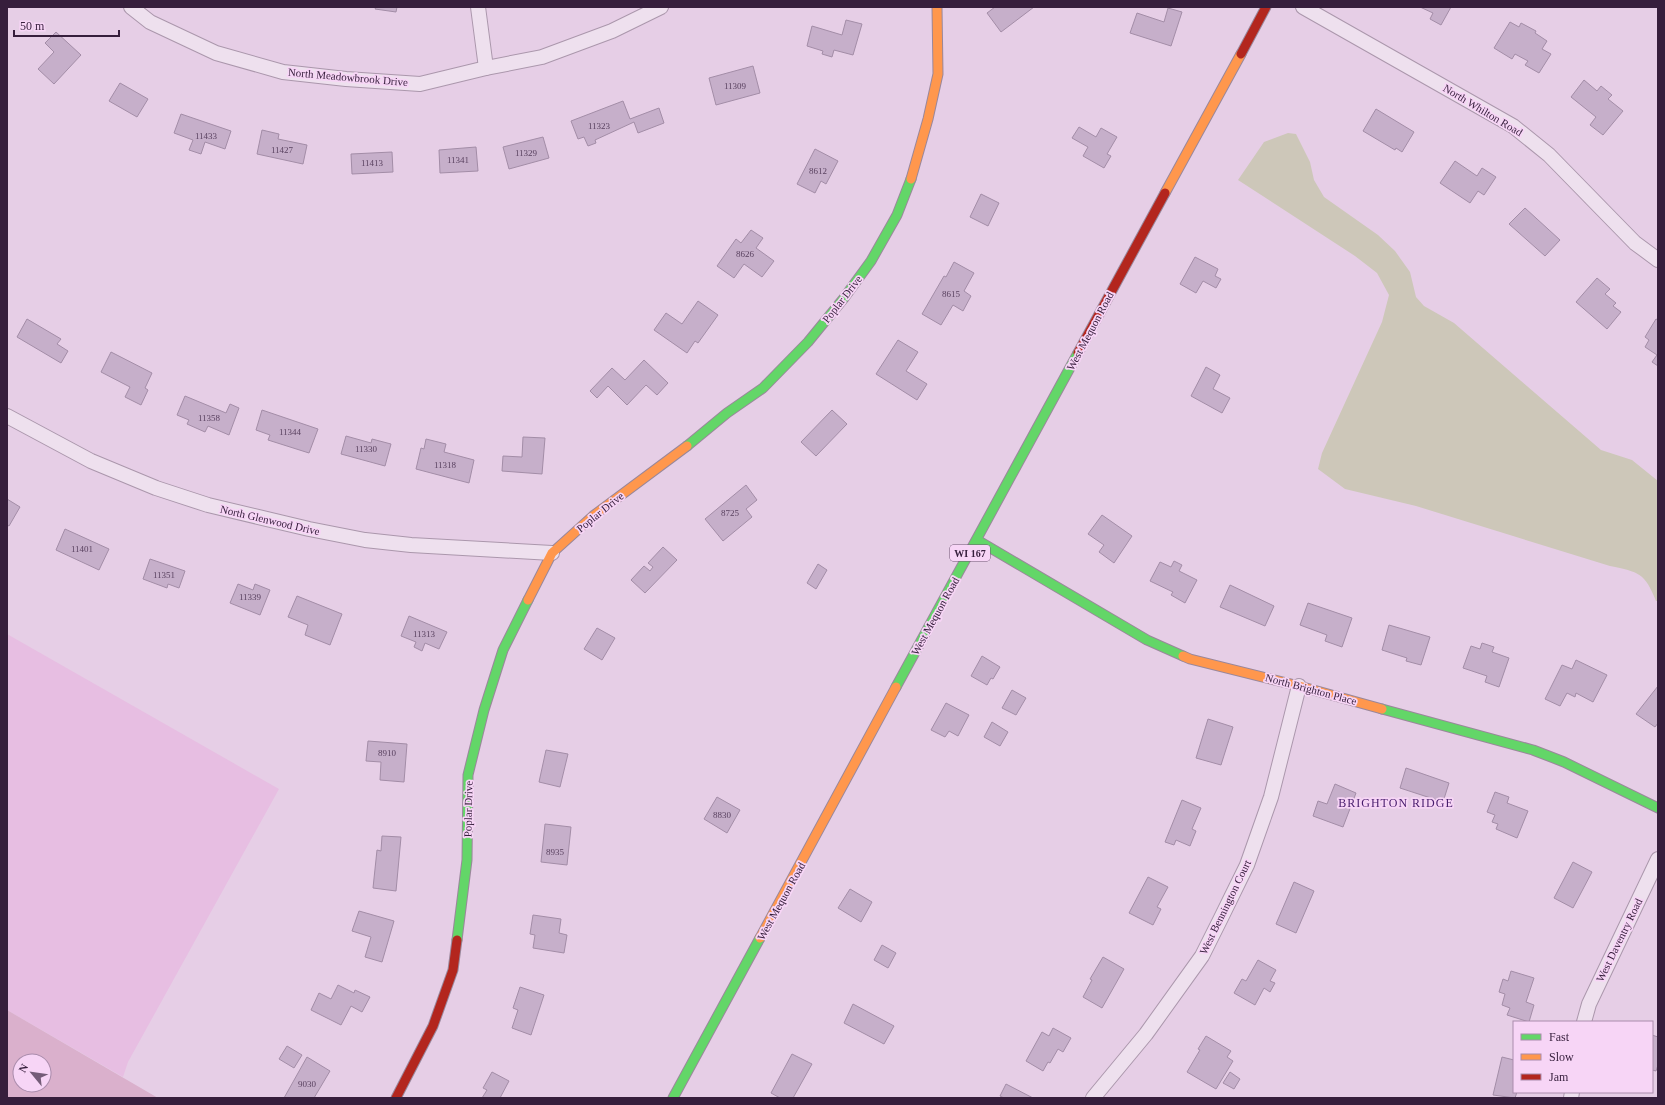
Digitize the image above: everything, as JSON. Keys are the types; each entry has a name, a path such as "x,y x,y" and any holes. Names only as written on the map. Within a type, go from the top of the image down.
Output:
{"street":[{"name":"North Meadowbrook Drive","path":"131,7 150,22 216,53 283,72 346,79 420,84 486,68 542,57 612,31 662,7"},
{"path":"478,7 486,68"},
{"name":"Poplar Drive","path":"396,1098 433,1026 453,970 467,860 468,775 484,710 502,650 552,553 593,516 686,446 726,413 763,388 808,342 844,298 871,261 897,215 915,167 928,119 938,74 937,7"},
{"name":"West Mequon Road","path":"673,1098 1266,7"},
{"name":"North Whilton Road","path":"1302,7 1513,126 1549,155 1635,243 1658,260"},
{"name":"North Glenwood Drive","path":"7,416 91,461 156,488 208,506 365,540 410,545 552,553"},
{"name":"North Brighton Place","path":"977,540 1147,640 1190,659 1300,686 1533,750 1564,762 1658,808"},
{"name":"West Bennington Court","path":"1093,1098 1146,1034 1202,956 1247,865 1271,797 1300,686"},
{"name":"West Daventry Road","path":"1584,1021 1588,1004 1658,859"}],"shaded area":[{"path":"1288,133 1296,134 1310,162 1314,180 1324,197 1378,235 1395,251 1410,272 1416,297 1424,306 1454,323 1601,450 1632,460 1658,481 1658,601 1656,601 1644,579 1634,572 1610,566 1416,506 1345,489 1318,469 1322,453 1382,322 1389,295 1377,273 1355,256 1238,180 1264,142"},
{"path":"7,634 279,789 128,1062 123,1077 7,1010"},
{"path":"7,1010 158,1098 7,1098"}],"building":[{"path":"376,7 397,7 396,12 375,9"},
{"path":"995,7 1034,7 1001,32 987,13"},
{"path":"1420,7 1451,7 1441,25 1430,19 1433,13"},
{"path":"1168,8 1182,12 1171,46 1130,33 1137,13 1164,22"},
{"path":"846,20 862,24 853,55 834,50 832,57 822,54 823,51 807,46 812,26 842,35"},
{"path":"1510,22 1519,27 1521,23 1536,31 1535,33 1547,41 1542,49 1551,54 1539,73 1525,65 1528,61 1515,54 1512,59 1494,48"},
{"path":"56,32 81,55 54,84 38,69 54,52 45,43"},
{"path":"753,66 760,93 716,105 709,78"},
{"path":"1584,80 1597,91 1601,86 1612,95 1608,99 1623,111 1603,135 1590,125 1596,117 1571,97"},
{"path":"120,83 148,99 137,117 109,101"},
{"path":"623,101 630,119 659,108 664,123 638,133 634,122 595,140 596,143 588,146 584,137 578,139 571,121"},
{"path":"1376,109 1414,132 1402,152 1396,148 1395,150 1363,131"},
{"path":"181,114 231,131 225,149 205,142 201,154 189,150 193,140 174,133"},
{"path":"1079,127 1096,137 1101,128 1117,137 1107,154 1111,156 1104,168 1083,156 1088,147 1072,138"},
{"path":"262,130 279,134 278,139 307,145 303,164 257,154"},
{"path":"543,137 549,158 509,169 503,147"},
{"path":"476,147 478,171 440,173 439,150"},
{"path":"815,149 838,161 826,184 821,181 815,193 797,184"},
{"path":"392,152 393,172 352,174 351,154"},
{"path":"1455,161 1477,176 1482,168 1496,177 1484,195 1478,191 1470,203 1440,183"},
{"path":"981,194 999,203 988,226 970,217"},
{"path":"1525,208 1560,240 1545,256 1509,224"},
{"path":"751,230 763,238 756,248 774,261 762,277 744,264 734,278 717,266 736,239 741,243"},
{"path":"1195,257 1218,269 1215,276 1221,279 1216,288 1203,281 1196,293 1180,284"},
{"path":"954,262 974,273 964,291 971,296 963,311 953,305 941,325 922,314"},
{"path":"1597,278 1610,289 1605,294 1616,303 1613,306 1621,312 1607,329 1576,302"},
{"path":"698,301 718,315 698,343 695,341 687,353 654,330 666,313 682,324"},
{"path":"27,319 61,339 57,344 68,351 61,363 17,337"},
{"path":"1656,319 1658,320 1658,366 1652,362 1657,355 1645,347 1649,340 1645,337"},
{"path":"898,340 918,352 906,371 927,384 917,400 876,374"},
{"path":"111,352 152,373 145,388 148,390 141,405 125,397 130,387 101,372"},
{"path":"644,360 668,383 657,395 646,385 627,405 608,386 597,398 590,391 612,368 625,380"},
{"path":"1206,367 1220,375 1213,389 1230,398 1222,413 1191,396"},
{"path":"185,396 226,413 230,404 239,408 229,435 208,426 205,432 187,424 189,420 177,415"},
{"path":"262,410 318,429 309,453 268,440 270,435 256,430"},
{"path":"832,410 847,424 816,456 801,442"},
{"path":"346,436 371,443 372,439 391,444 385,466 341,454"},
{"path":"523,437 545,438 542,474 502,471 503,456 522,457"},
{"path":"426,439 446,444 444,452 474,460 469,483 416,469 421,448 424,449"},
{"path":"746,485 757,500 746,509 752,517 723,541 705,519"},
{"path":"7,499 20,507 9,526 7,525"},
{"path":"1102,515 1132,536 1114,563 1099,552 1104,545 1088,534"},
{"path":"65,529 109,549 99,570 56,550"},
{"path":"663,547 677,560 645,593 631,580 644,566 650,571 653,567 648,563"},
{"path":"150,559 185,571 179,588 168,584 167,588 143,579"},
{"path":"1174,561 1182,565 1179,571 1197,580 1185,603 1171,595 1173,592 1150,581 1160,562 1171,567"},
{"path":"818,564 827,570 816,589 807,583"},
{"path":"238,584 253,590 255,584 270,590 260,615 230,603"},
{"path":"1230,585 1274,606 1265,626 1220,607"},
{"path":"297,596 342,614 330,645 305,635 308,625 288,617"},
{"path":"1308,603 1352,618 1342,647 1325,641 1327,635 1300,625"},
{"path":"409,616 447,632 439,649 425,643 422,651 414,647 416,642 401,636"},
{"path":"1389,625 1430,637 1421,665 1406,661 1407,658 1382,650"},
{"path":"597,628 615,638 602,660 584,649"},
{"path":"1482,643 1494,647 1492,652 1509,658 1499,687 1485,682 1487,676 1463,668 1471,646 1480,649"},
{"path":"982,656 1000,667 993,679 991,678 987,685 971,676"},
{"path":"1576,660 1607,675 1593,702 1576,693 1575,697 1567,693 1560,706 1545,699 1562,665 1572,669"},
{"path":"1658,686 1658,723 1655,727 1636,714"},
{"path":"1012,690 1026,698 1016,715 1002,708"},
{"path":"946,703 969,715 958,736 949,731 945,737 931,730"},
{"path":"1208,719 1233,727 1221,765 1196,758"},
{"path":"992,722 1008,732 1000,746 984,737"},
{"path":"368,741 407,744 404,782 380,780 381,762 366,761"},
{"path":"546,750 568,754 560,787 539,782"},
{"path":"1406,768 1449,783 1443,802 1400,788"},
{"path":"1335,784 1356,793 1343,827 1313,816 1318,801 1327,804"},
{"path":"1495,792 1509,797 1507,803 1528,811 1517,838 1496,829 1498,824 1492,822 1495,815 1487,812"},
{"path":"717,797 740,810 727,833 704,819"},
{"path":"1182,800 1201,808 1192,829 1196,831 1190,846 1176,840 1174,845 1165,842"},
{"path":"545,824 571,827 567,865 541,862"},
{"path":"382,836 401,837 396,891 373,888 377,850 381,851"},
{"path":"1573,862 1592,872 1573,908 1554,898"},
{"path":"1148,877 1168,887 1157,907 1161,909 1153,925 1129,913"},
{"path":"1294,882 1314,891 1296,933 1276,924"},
{"path":"850,889 872,902 861,922 838,908"},
{"path":"359,911 394,921 382,962 365,957 371,937 352,931"},
{"path":"533,915 561,919 559,933 567,935 564,953 533,948 535,935 530,934"},
{"path":"882,945 896,953 888,968 874,960"},
{"path":"1103,957 1124,969 1102,1008 1083,997 1092,980 1090,979"},
{"path":"1258,960 1276,970 1270,981 1275,983 1270,992 1264,988 1255,1005 1234,993 1242,979 1246,981"},
{"path":"1511,971 1534,978 1526,1002 1534,1005 1529,1021 1507,1015 1510,1008 1502,1005 1505,994 1499,992 1503,979 1508,981"},
{"path":"338,985 354,993 355,990 370,997 362,1012 351,1006 341,1025 311,1010 319,993 331,999"},
{"path":"520,987 544,995 531,1035 512,1028 518,1010 513,1008"},
{"path":"853,1004 894,1026 884,1044 844,1023"},
{"path":"1053,1028 1071,1038 1063,1052 1058,1049 1050,1063 1048,1062 1043,1071 1026,1061 1042,1032 1049,1036"},
{"path":"1653,1035 1658,1037 1658,1065 1656,1071 1653,1070"},
{"path":"1206,1036 1231,1051 1227,1057 1233,1061 1216,1089 1187,1072 1200,1050 1198,1049"},
{"path":"287,1046 302,1055 294,1068 279,1059"},
{"path":"792,1054 812,1064 793,1098 780,1098 771,1093"},
{"path":"307,1057 330,1071 314,1098 284,1098"},
{"path":"1502,1057 1513,1060 1513,1093 1517,1093 1515,1098 1493,1095"},
{"path":"492,1072 509,1081 500,1098 482,1098 487,1090 483,1088"},
{"path":"1230,1072 1240,1079 1234,1089 1223,1083"},
{"path":"1006,1084 1033,1098 1004,1098 1000,1096"}],"traffic: fast":[{"path":"687,446 727,413 763,388 808,342 844,298 871,261 897,215 911,179"},
{"path":"896,687 1078,353"},
{"path":"977,540 1147,640 1183,656"},
{"path":"457,940 467,860 468,775 484,710 503,650 528,600"},
{"path":"1382,709 1533,750 1564,762 1658,808"},
{"path":"673,1098 760,938"}],"traffic: slow":[{"path":"911,179 928,119 938,74 937,7"},
{"path":"1165,193 1241,54"},
{"path":"528,600 552,553 593,516 687,446"},
{"path":"1183,656 1382,709"},
{"path":"760,938 896,687"}],"traffic: jam":[{"path":"1241,54 1266,7"},
{"path":"1078,353 1165,193"},
{"path":"396,1098 433,1026 453,970 457,940"}],"district":[{"name":"BRIGHTON RIDGE","path":"1396,803"}]}
